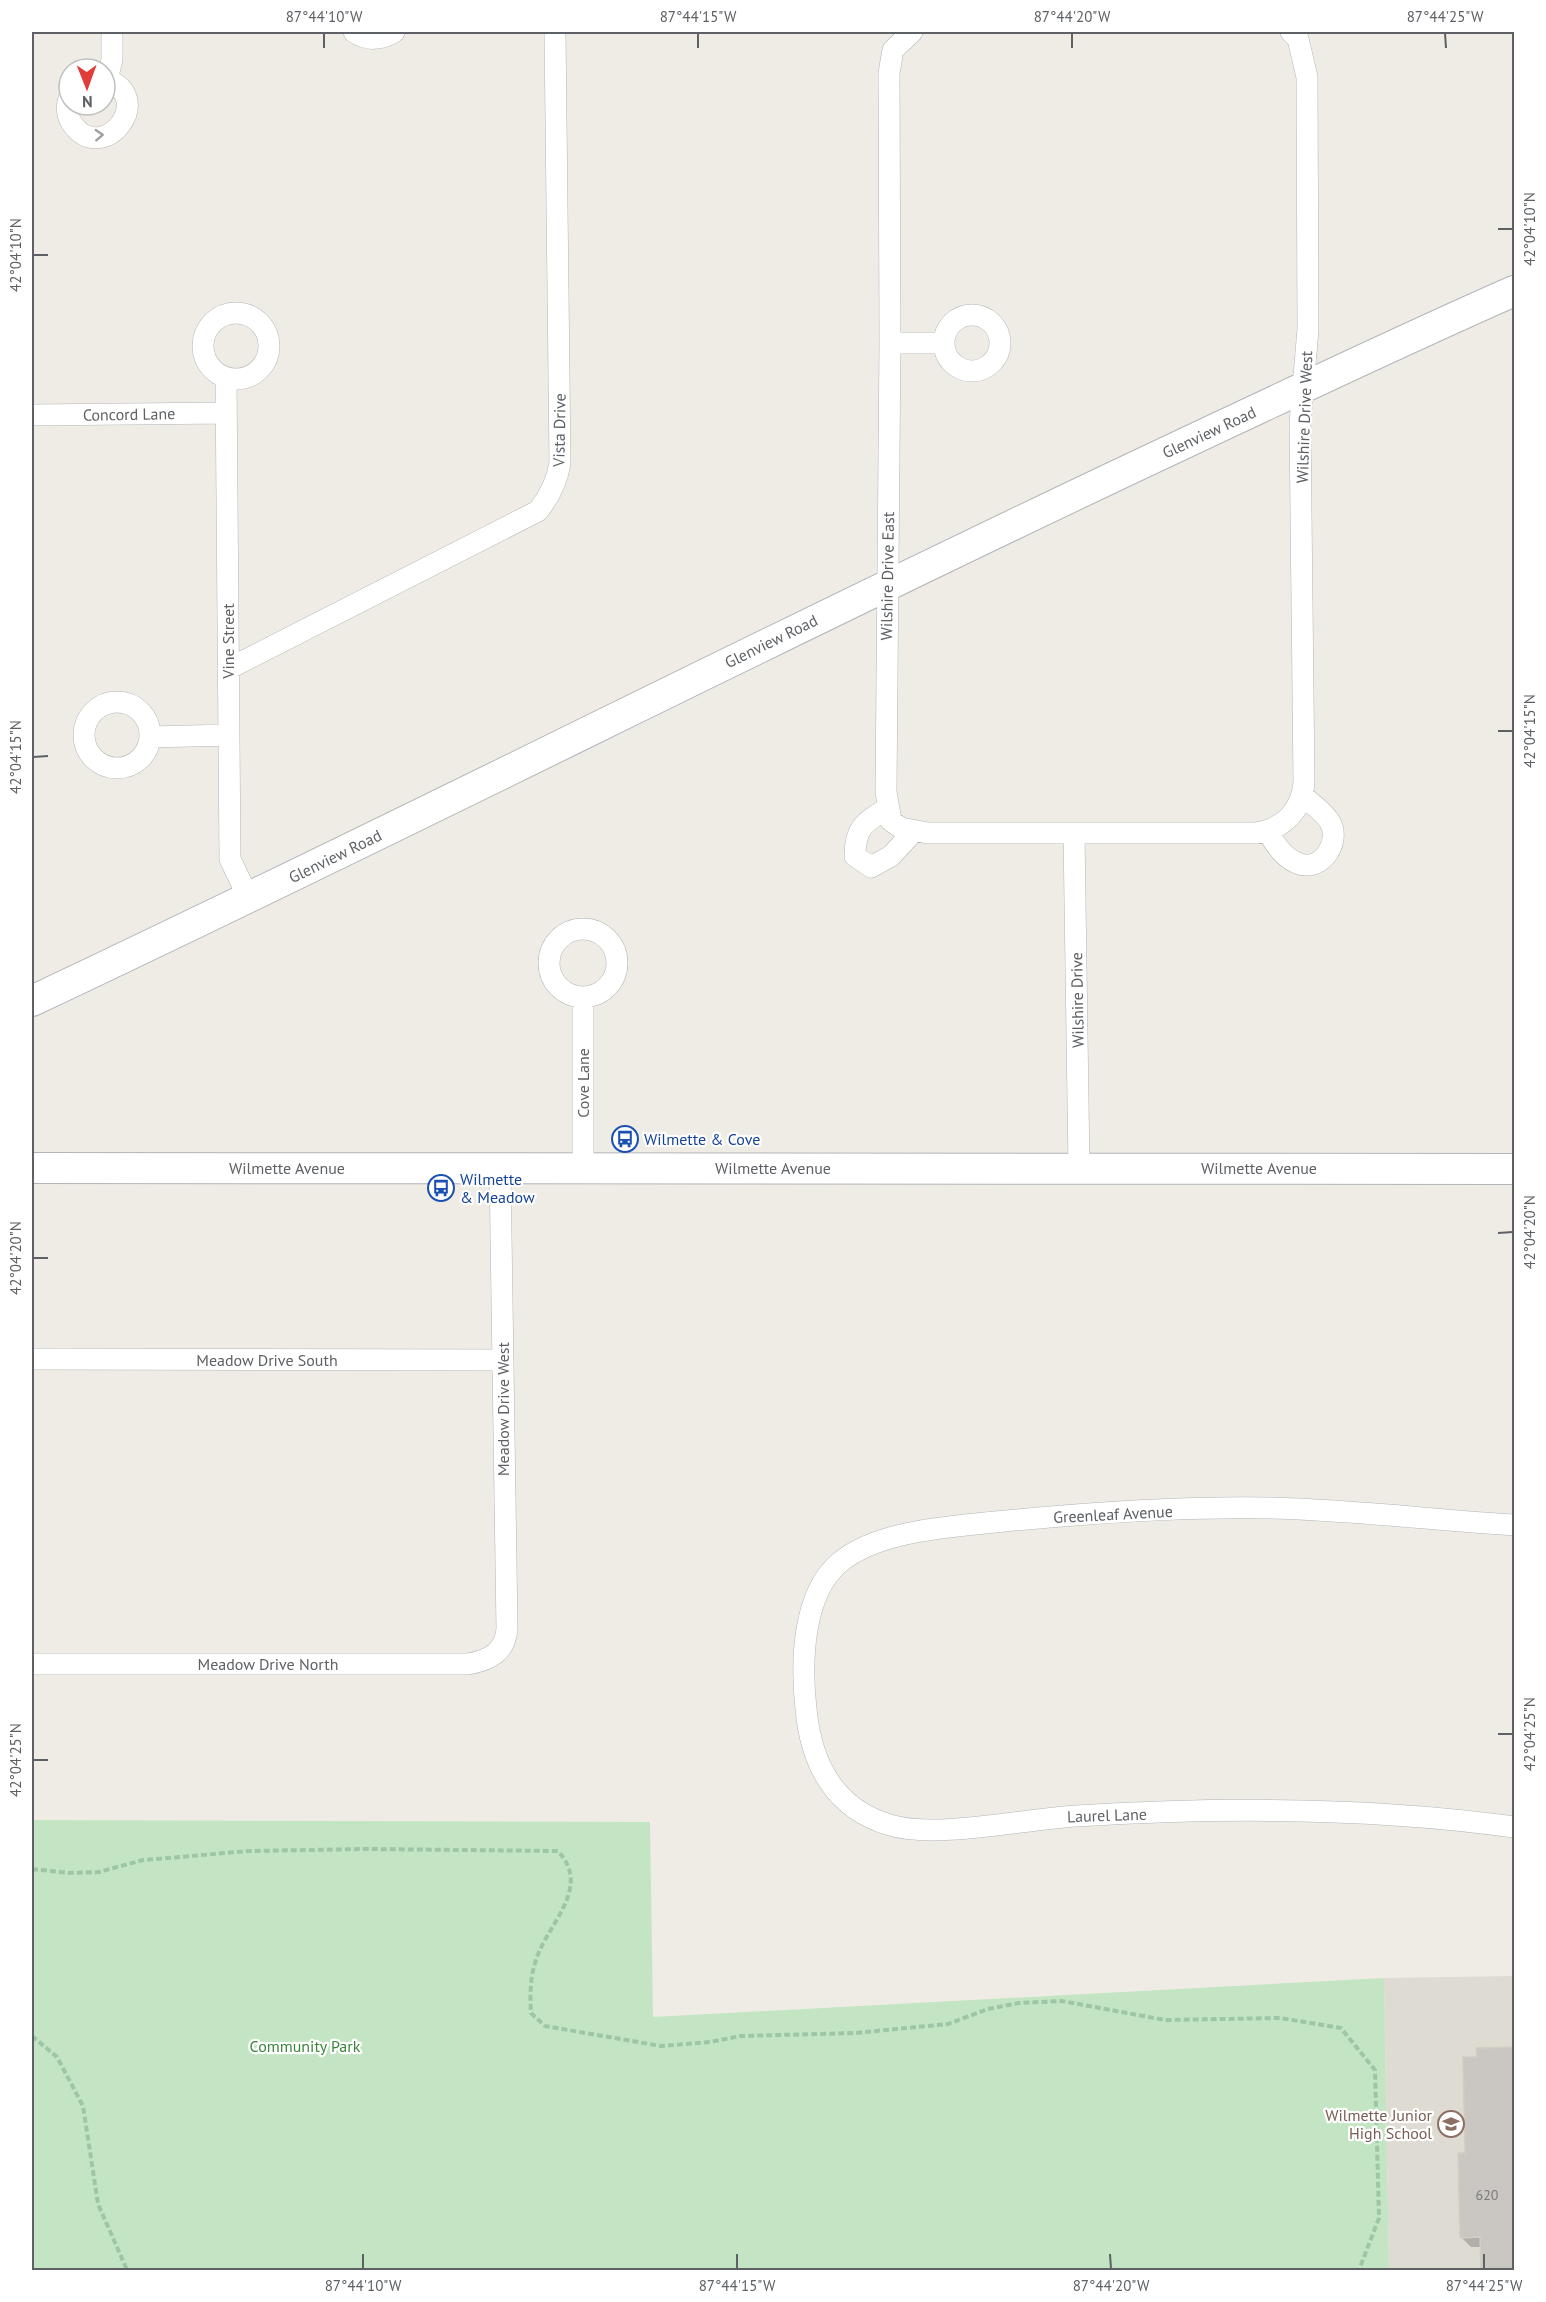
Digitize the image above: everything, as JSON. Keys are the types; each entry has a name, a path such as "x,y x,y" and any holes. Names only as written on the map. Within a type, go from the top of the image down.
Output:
{"main road":[{"name":"Glenview Road","path":"32,1001 249,898 887,584 1302,388 1515,291"},
{"name":"Wilmette Avenue","path":"32,1168 1515,1169"}],"street":[{"path":"112,32 112,57"},
{"path":"354,32 370,39 381,38 394,32"},
{"name":"Vista Drive","path":"228,669 538,511 549,498 558,478 560,463 555,32"},
{"name":"Wilshire Drive East","path":"887,809 889,73 893,50 912,32"},
{"name":"Wilshire Drive West","path":"1298,34 1307,77 1308,329 1300,423 1303,796"},
{"path":"70,117 77,130 96,137 114,132 126,118 126,99 117,86"},
{"path":"890,344 944,343"},
{"name":"Vine Street","path":"226,378 230,859 249,898"},
{"name":"Concord Lane","path":"32,415 226,413"},
{"path":"150,737 229,735"},
{"path":"913,832 891,856 871,867 855,856 855,841 864,822 887,809 891,821 913,832 1268,831 1291,816 1303,796 1330,822 1333,840 1327,857 1313,865 1297,864 1282,853 1268,831"},
{"name":"Wilshire Drive","path":"1074,832 1079,1168"},
{"name":"Cove Lane","path":"582,998 583,1168"},
{"name":"Meadow Drive West","path":"500,1168 507,1629 506,1640 501,1649"},
{"name":"Meadow Drive South","path":"32,1359 503,1360"},
{"name":"Greenleaf Avenue","path":"804,1674 808,1626 817,1596 826,1579 840,1562 867,1546 901,1536 948,1527 1106,1513 1270,1508 1515,1526"},
{"name":"Meadow Drive North","path":"32,1664 468,1664 492,1658 501,1649"},
{"name":"Laurel Lane","path":"804,1674 808,1732 821,1773 834,1792 852,1806 891,1826 945,1829 1074,1816 1265,1810 1358,1813 1515,1827"}],"path":[{"path":"32,1869 69,1873 99,1872 143,1860 250,1851 366,1849 558,1851 567,1861 573,1880 563,1908 535,1962 530,1990 531,2013 545,2026 661,2046 710,2042 741,2036 855,2032 948,2024 988,2009 1019,2003 1062,2001 1166,2020 1280,2018 1341,2028 1375,2070 1378,2218 1359,2271"},
{"path":"32,2036 57,2057 83,2106 98,2204 127,2271"}],"shaded area":[{"name":"Wilmette Junior High School","path":"1514,1976 1514,2270 1389,2270 1384,1978"}],"green space":[{"name":"Community Park","path":"32,1820 650,1822 653,2017 1384,1978 1389,2270 32,2270"}],"building":[{"path":"1514,2047 1514,2270 1481,2270 1480,2237 1460,2238 1458,2153 1465,2153 1463,2057 1477,2057 1476,2048"}],"place":[{"name":"Wilmette & Cove","path":"625,1139"},
{"name":"Wilmette & Meadow","path":"441,1188"},
{"name":"Wilmette Junior High School","path":"1451,2124"}]}
